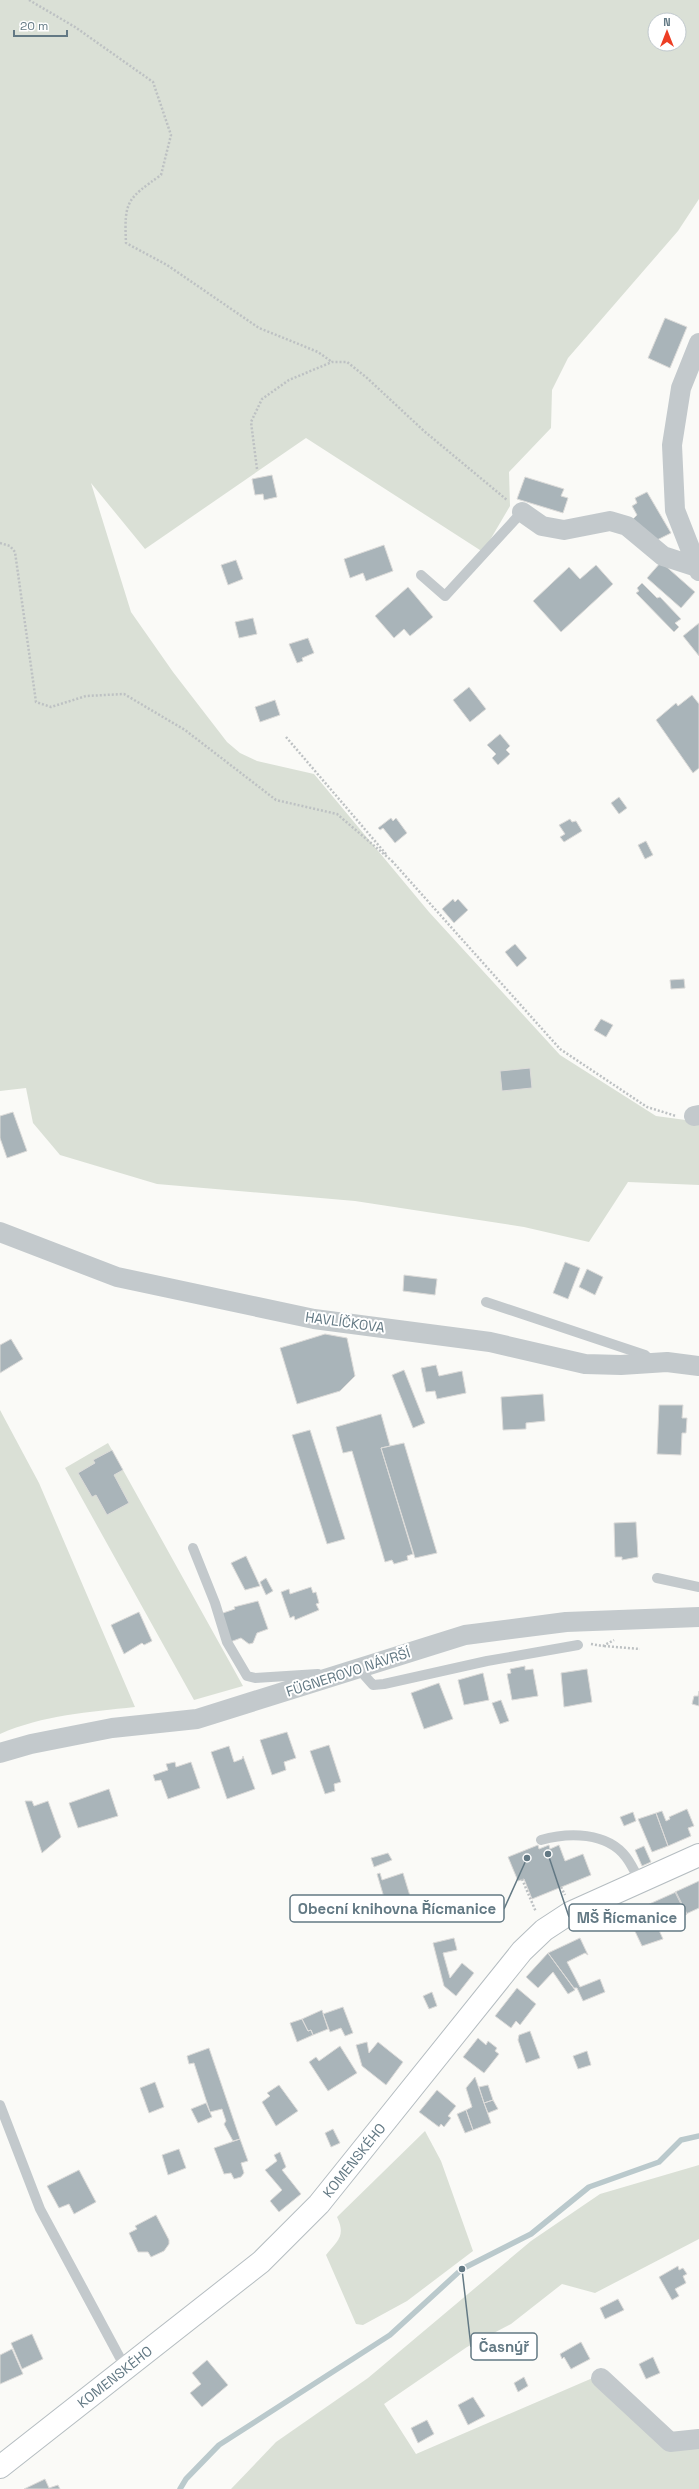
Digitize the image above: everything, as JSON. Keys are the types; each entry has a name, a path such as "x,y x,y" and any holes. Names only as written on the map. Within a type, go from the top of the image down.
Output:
{"main road":[{"name":"KOMENSKÉHO","path":"0,2468 257,2266 319,2204 517,1957 532,1942 570,1913 699,1855"}],"street":[{"path":"698,569 675,510 672,445 681,388 699,343"},
{"path":"522,512 542,526 564,530 610,521 627,526 663,556 698,569"},
{"name":"HAVLÍČKOVA","path":"0,1232 117,1277 314,1319 490,1342 585,1364 653,1363 699,1366"},
{"name":"FÜGNEROVO NÁVRŠÍ","path":"0,1753 31,1744 112,1728 196,1719 465,1635 566,1622 699,1617"},
{"path":"601,2378 670,2442 699,2439"}],"lane":[{"path":"421,575 445,596 522,512"},
{"path":"486,1302 645,1355 653,1363"},
{"path":"193,1548 215,1603 227,1642 247,1676 255,1678 355,1669 365,1676 373,1685 384,1684 487,1661 578,1645"},
{"path":"657,1578 699,1587"},
{"path":"541,1840 585,1834 604,1841 626,1856 640,1882"},
{"path":"0,2105 40,2209 126,2369"}],"path":[{"path":"29,0 75,27 153,82 171,135 161,175 135,193 124,214 126,243 167,265 259,328 318,352 332,362"},
{"path":"257,469 251,422 262,399 289,380 332,362 347,362 366,377 424,431 522,512"},
{"path":"0,543 10,546 16,552 36,702 51,707 86,696 124,694 185,730 276,800 337,814 392,861"},
{"path":"286,737 392,861 560,1049 647,1107 674,1116 697,1115"},
{"path":"603,1646 640,1649"},
{"path":"522,1879 533,1905"},
{"path":"561,1886 566,1898"}],"shaded area":[{"path":"0,0 699,0 699,199 678,231 568,358 552,390 551,428 509,472 510,506 483,552 306,438 145,549 91,483 131,612 173,672 227,742 240,753 257,761 314,774 429,912 560,1055 656,1116 693,1121 699,1119 699,1185 628,1182 589,1242 524,1227 355,1201 157,1184 60,1155 33,1123 26,1088 0,1091"},
{"path":"0,1410 39,1483 135,1707 49,1718 0,1734"},
{"path":"108,1443 243,1686 194,1700 65,1468"},
{"path":"425,2131 441,2161 473,2251 407,2301 363,2325 356,2324 326,2255 337,2241 341,2233 340,2223 337,2217"},
{"path":"699,2165 699,2239 595,2293 562,2284 511,2324 467,2347 384,2404 416,2454 595,2377 664,2448 699,2446 699,2489 231,2489 276,2442 368,2378 531,2241 600,2194"}],"building":[{"path":"665,318 687,327 670,368 648,358"},
{"path":"272,475 277,497 264,500 263,494 255,495 252,479"},
{"path":"525,477 564,489 561,496 568,498 563,513 517,499"},
{"path":"647,492 671,533 651,543 630,522 637,515 632,506 637,503 635,498"},
{"path":"384,545 393,571 366,581 363,573 350,578 344,559"},
{"path":"236,560 243,579 228,585 221,565"},
{"path":"661,562 695,592 681,608 647,578"},
{"path":"596,565 613,584 561,632 533,601 569,567 580,579"},
{"path":"642,583 657,598 660,597 681,619 675,623 679,627 674,632 636,593 639,591 637,588"},
{"path":"408,587 433,617 410,636 404,629 394,638 375,616"},
{"path":"253,618 257,634 239,638 235,622"},
{"path":"699,623 699,656 683,636"},
{"path":"308,638 314,653 302,658 303,661 297,663 289,644"},
{"path":"469,687 486,709 470,722 453,700"},
{"path":"692,695 699,704 699,768 693,773 656,720 676,703 678,706"},
{"path":"275,700 280,715 260,722 255,707"},
{"path":"500,734 510,746 506,750 510,754 498,765 492,758 496,754 487,745"},
{"path":"619,797 627,808 619,814 611,803"},
{"path":"391,818 393,821 396,818 407,833 395,843 383,828 380,830 378,828"},
{"path":"570,819 572,822 576,821 582,831 564,842 560,837 565,834 559,825"},
{"path":"646,841 653,855 645,859 638,845"},
{"path":"453,899 455,902 458,899 468,910 454,923 442,909"},
{"path":"515,944 527,958 517,967 505,952"},
{"path":"684,979 685,988 671,989 670,980"},
{"path":"601,1019 613,1025 606,1037 594,1030"},
{"path":"530,1068 532,1088 502,1091 500,1071"},
{"path":"13,1112 27,1151 7,1158 0,1138 0,1116"},
{"path":"565,1262 580,1268 568,1299 553,1293"},
{"path":"587,1269 603,1277 595,1295 579,1287"},
{"path":"404,1275 437,1279 435,1295 403,1291"},
{"path":"325,1334 347,1338 355,1376 340,1391 297,1404 280,1348"},
{"path":"11,1339 23,1359 0,1373 0,1345"},
{"path":"436,1365 439,1376 462,1371 466,1393 437,1399 435,1391 426,1392 421,1368"},
{"path":"404,1370 425,1423 413,1428 392,1375"},
{"path":"543,1394 545,1421 526,1423 526,1429 503,1430 501,1397"},
{"path":"659,1405 683,1405 682,1418 687,1418 686,1433 682,1433 681,1455 657,1454"},
{"path":"381,1414 390,1446 381,1448 413,1554 407,1556 408,1560 394,1564 392,1560 385,1562 352,1451 343,1453 336,1427"},
{"path":"310,1430 345,1539 327,1544 292,1435"},
{"path":"404,1443 437,1553 415,1558 381,1448"},
{"path":"112,1450 123,1470 114,1475 129,1503 107,1515 96,1495 92,1497 78,1473 95,1463 93,1460"},
{"path":"636,1522 638,1557 622,1560 622,1557 615,1557 614,1523"},
{"path":"246,1556 260,1586 245,1590 231,1563"},
{"path":"266,1578 273,1591 266,1595 260,1582"},
{"path":"311,1587 313,1593 316,1592 319,1603 316,1604 319,1610 295,1620 294,1616 290,1618 281,1592 289,1589 290,1594"},
{"path":"258,1601 268,1629 257,1633 253,1643 249,1644 241,1638 230,1642 220,1614 235,1609 234,1607"},
{"path":"139,1612 152,1641 144,1645 142,1643 124,1654 111,1625"},
{"path":"525,1666 525,1670 533,1669 538,1696 512,1700 507,1674 511,1673 510,1669"},
{"path":"587,1669 592,1702 564,1707 561,1673"},
{"path":"483,1673 489,1700 464,1705 458,1680"},
{"path":"439,1683 453,1719 424,1729 411,1693"},
{"path":"699,1691 699,1706 692,1704 694,1696 698,1696"},
{"path":"501,1700 509,1721 500,1724 492,1703"},
{"path":"287,1732 296,1758 284,1762 286,1770 272,1775 260,1740"},
{"path":"329,1745 341,1782 334,1784 335,1791 325,1794 310,1751"},
{"path":"229,1746 234,1762 242,1759 243,1756 255,1789 227,1799 211,1752"},
{"path":"175,1762 176,1767 191,1762 200,1788 168,1799 161,1780 155,1781 153,1775 168,1770 166,1764"},
{"path":"109,1789 118,1816 78,1828 69,1803"},
{"path":"25,1801 32,1801 34,1806 48,1801 61,1837 42,1853"},
{"path":"687,1809 694,1826 688,1828 691,1836 668,1846 656,1813 662,1811 666,1821 670,1819 669,1817"},
{"path":"633,1812 636,1821 624,1826 620,1817"},
{"path":"656,1813 668,1846 652,1852 638,1819"},
{"path":"538,1845 539,1849 549,1845 550,1849 559,1845 565,1861 583,1854 591,1875 532,1899 524,1879 518,1881 508,1857"},
{"path":"644,1846 651,1862 642,1866 635,1850"},
{"path":"388,1853 392,1860 374,1867 371,1858"},
{"path":"380,1873 382,1880 403,1873 410,1896 386,1904 377,1874"},
{"path":"699,1881 699,1908 686,1914 675,1892"},
{"path":"676,1892 687,1914 679,1918 681,1921 675,1923 674,1921 658,1928 663,1939 642,1946 631,1923 645,1917 642,1911 649,1908 647,1905"},
{"path":"454,1938 457,1950 443,1953 450,1978 462,1963 474,1973 456,1996 444,1986 433,1943"},
{"path":"580,1938 588,1955 585,1953 567,1962 580,1987 600,1979 605,1992 583,2001 577,1988 574,1988 548,1953"},
{"path":"548,1953 575,1990 568,1994 553,1972 538,1988 526,1977"},
{"path":"517,1988 536,2004 520,2025 516,2021 511,2028 495,2016"},
{"path":"432,1992 437,2006 429,2009 423,1996"},
{"path":"343,2007 353,2033 345,2036 341,2028 330,2032 323,2014"},
{"path":"322,2010 328,2029 313,2035 311,2030 308,2031 302,2019"},
{"path":"302,2019 308,2031 311,2030 313,2035 297,2042 290,2023"},
{"path":"530,2031 540,2058 526,2063 518,2040 519,2035"},
{"path":"478,2038 486,2045 488,2041 497,2048 495,2051 499,2054 484,2073 463,2057"},
{"path":"367,2042 369,2053 378,2042 403,2062 386,2085 362,2066 356,2045"},
{"path":"340,2046 357,2073 328,2091 309,2062 316,2057 319,2061"},
{"path":"209,2048 240,2139 233,2141 224,2124 226,2121 222,2109 210,2112 194,2063 189,2064 187,2056"},
{"path":"587,2051 591,2065 578,2069 573,2056"},
{"path":"475,2077 491,2123 473,2130 466,2110 472,2107 466,2088"},
{"path":"155,2082 164,2107 149,2113 140,2088"},
{"path":"279,2085 298,2111 276,2126 262,2102 270,2096 267,2093"},
{"path":"488,2085 493,2100 484,2103 479,2087"},
{"path":"437,2090 456,2106 448,2116 451,2118 444,2127 441,2124 439,2127 419,2112"},
{"path":"493,2100 498,2109 488,2113 484,2103"},
{"path":"206,2103 212,2117 198,2123 191,2109"},
{"path":"466,2110 473,2130 465,2133 457,2114"},
{"path":"333,2129 340,2143 331,2147 325,2133"},
{"path":"240,2139 248,2161 241,2163 244,2173 241,2177 234,2179 231,2173 224,2174 214,2148"},
{"path":"179,2149 186,2168 168,2175 162,2155"},
{"path":"280,2152 286,2167 282,2170 301,2194 279,2212 270,2201 282,2190 265,2170 277,2161 274,2155"},
{"path":"79,2170 96,2202 74,2214 69,2204 59,2208 47,2186"},
{"path":"156,2215 169,2240 169,2244 164,2251 151,2257 148,2252 138,2252 129,2233 137,2229 135,2226"},
{"path":"678,2266 679,2270 683,2268 687,2274 683,2276 686,2283 675,2289 679,2296 672,2300 659,2277"},
{"path":"618,2299 624,2310 605,2319 600,2308"},
{"path":"32,2334 43,2359 22,2369 11,2343"},
{"path":"581,2342 590,2359 571,2369 564,2357 562,2359 560,2354"},
{"path":"12,2349 23,2374 0,2384 0,2355"},
{"path":"653,2357 660,2373 646,2379 639,2364"},
{"path":"207,2360 228,2385 202,2407 190,2393 201,2384 192,2373"},
{"path":"524,2377 528,2386 518,2392 514,2383"},
{"path":"473,2397 485,2416 468,2425 458,2405"},
{"path":"427,2420 434,2434 418,2443 411,2428"},
{"path":"45,2479 49,2488 58,2485 60,2489 24,2489"}],"waterway":[{"path":"180,2489 186,2479 219,2445 390,2335 462,2269 531,2234 589,2187 659,2162 681,2140 699,2136"}],"place":[{"name":"MŠ Řícmanice","path":"548,1854"},
{"name":"Obecní knihovna Řícmanice","path":"527,1858"},
{"name":"Časnýř","path":"462,2269"}]}
